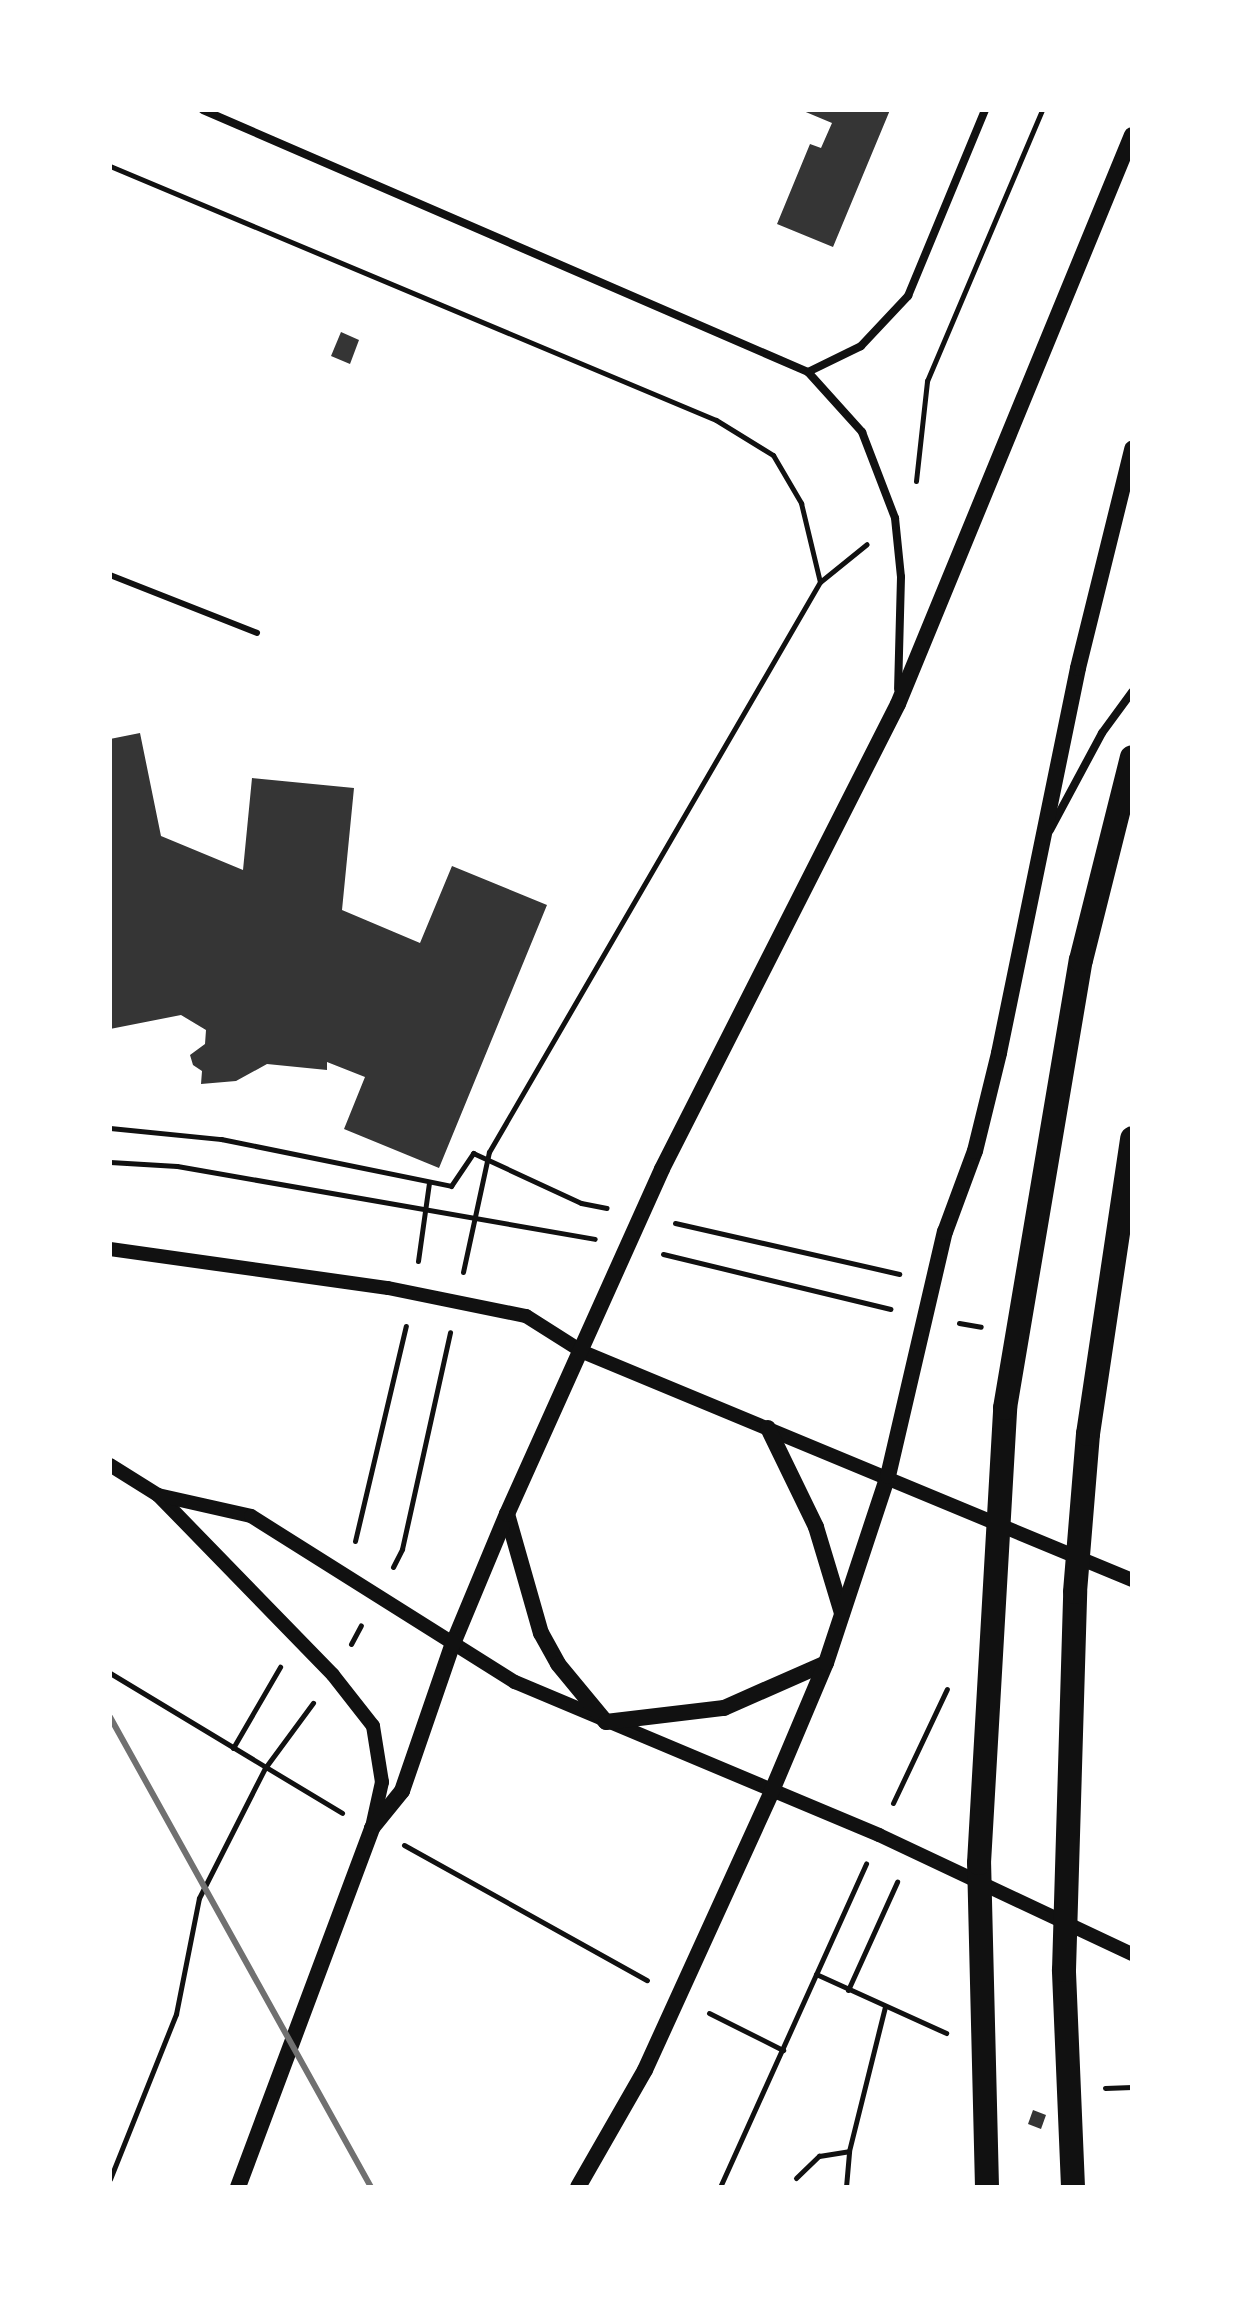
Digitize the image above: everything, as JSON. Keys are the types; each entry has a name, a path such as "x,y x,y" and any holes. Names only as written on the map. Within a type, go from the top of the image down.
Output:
{"highway":[{"path":"987,2187 979,1863 1005,1408 1081,960 1132,757"},
{"path":"1073,2187 1064,1970 1075,1592 1088,1434 1132,1138"}],"main road":[{"path":"238,2187 372,1828 402,1791 452,1646 507,1514 642,1216 762,968 898,704 1132,135"},
{"path":"578,2187 645,2070 771,1793 826,1663 888,1476 933,1281 975,1151 1048,834 1069,709 1132,449"},
{"path":"768,1428 816,1527 843,1615"},
{"path":"507,1514 541,1633 606,1722 724,1708 826,1663"}],"street":[{"path":"203,110 808,372 862,432 895,518 901,577 898,704"},
{"path":"808,372 861,346 908,296 985,110"},
{"path":"1048,834 1102,733 1132,692"},
{"path":"110,1249 413,1293 526,1316 583,1352 888,1476 1132,1580"},
{"path":"110,1465 158,1495 333,1675 373,1726 382,1782 372,1828"},
{"path":"158,1495 251,1516 378,1594 452,1646 515,1682 911,1852 1132,1954"}],"lane":[{"path":"110,575 257,633"}],"path":[{"path":"110,2179 176,2014 199,1898 265,1768 333,1675 402,1549 487,1159 820,582 895,518 913,494 927,381 1042,110"},
{"path":"110,166 716,420 773,455 801,503 820,582"},
{"path":"110,1128 221,1139 451,1186 473,1153 581,1203 933,1281"},
{"path":"110,1162 177,1166 474,1216 630,1246 924,1317 993,1329"},
{"path":"340,1570 359,1533 413,1293 429,1183"},
{"path":"233,1748 296,1639"},
{"path":"110,1673 265,1768 372,1828 678,1997 783,2050"},
{"path":"848,1990 911,1852"},
{"path":"720,2187 816,1974"},
{"path":"846,2187 849,2151 885,2007"},
{"path":"796,2178 819,2156 849,2151"}],"building":[{"path":"801,110 890,110 833,247 777,224 810,144 821,148 832,123"},
{"path":"341,332 359,340 350,364 331,356"},
{"path":"140,733 161,836 243,870 252,778 354,788 342,910 420,943 452,866 547,905 439,1168 344,1129 365,1077 327,1062 327,1070 267,1064 236,1081 201,1084 202,1071 193,1065 190,1055 205,1044 206,1030 181,1015 110,1029 110,739"},
{"path":"1033,2110 1046,2115 1041,2129 1028,2124"}],"railway":[{"path":"110,1717 371,2187"}]}
